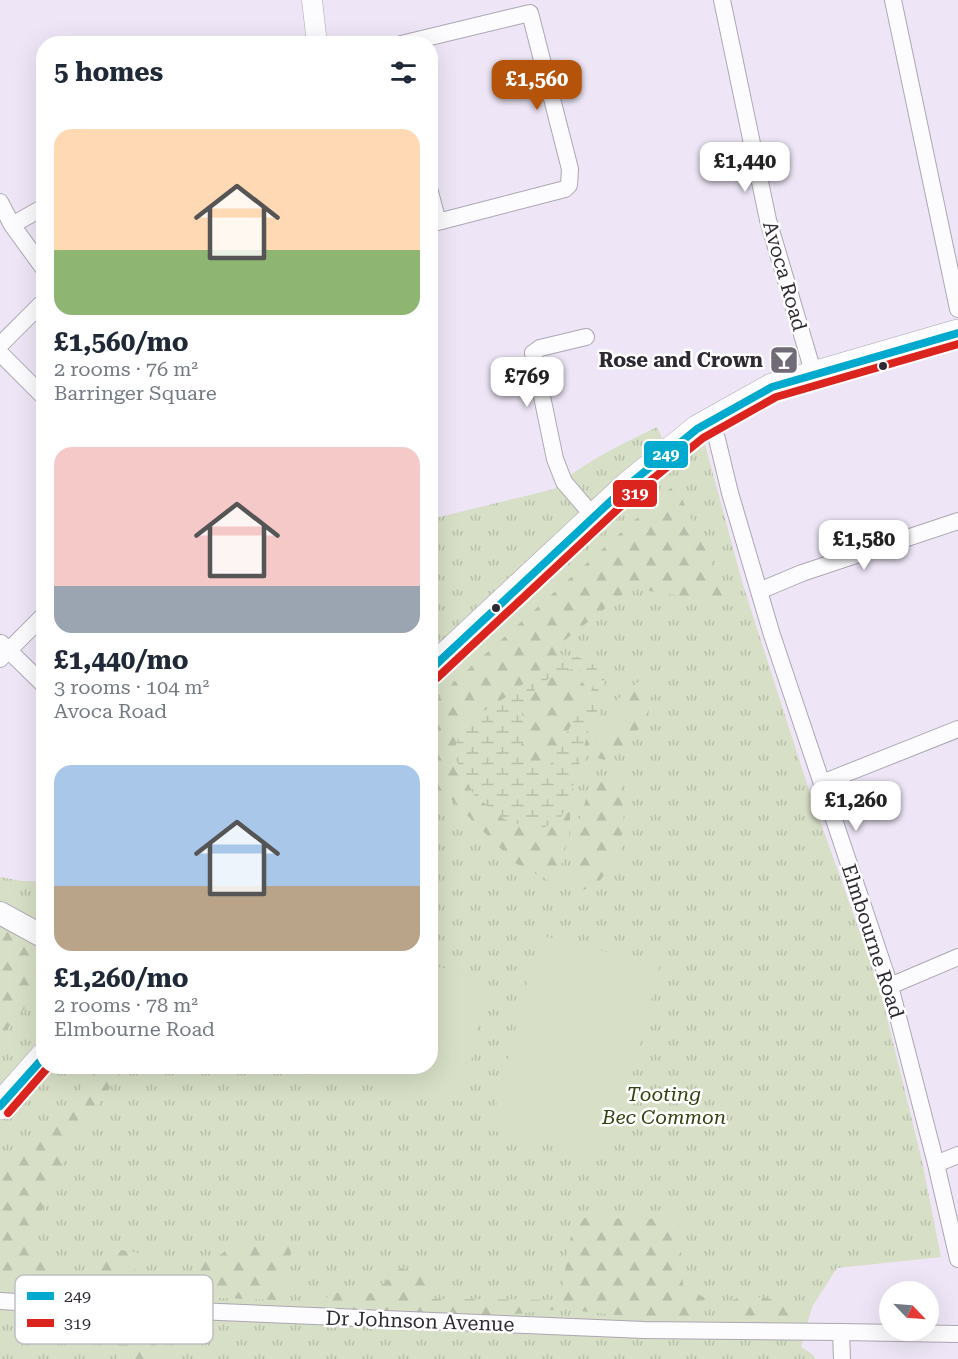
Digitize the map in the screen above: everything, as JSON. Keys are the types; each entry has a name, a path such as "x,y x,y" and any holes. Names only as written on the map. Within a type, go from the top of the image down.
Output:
{"highway":[{"path":"438,663 627,486 679,442 709,422 772,387 958,333"},
{"path":"0,1106 36,1065"}],"main road":[{"path":"0,913 36,933"}],"street":[{"path":"312,0 316,36"},
{"name":"Avoca Road","path":"722,0 768,220 814,375"},
{"path":"893,0 958,309"},
{"path":"434,36 530,13 570,170 569,185 565,189 438,222"},
{"path":"0,202 12,225 36,258"},
{"path":"12,225 36,212"},
{"path":"0,345 36,309"},
{"path":"586,337 540,348 533,353 555,459 564,482 594,517"},
{"path":"0,353 36,389"},
{"name":"Elmbourne Road","path":"709,422 717,439 730,493 772,635 890,987 958,1259"},
{"path":"759,591 802,573 958,521"},
{"path":"36,622 3,651 36,678"},
{"path":"822,783 958,729"},
{"path":"890,987 958,957"},
{"path":"936,1164 958,1155"},
{"name":"Dr Johnson Avenue","path":"0,1301 15,1302"},
{"name":"Dr Johnson Avenue","path":"213,1312 644,1330 958,1335"},
{"path":"841,1332 842,1359"}],"green space":[{"name":"Tooting Bec Common","path":"657,427 674,464 703,437 743,585 808,787 880,989 922,1161 941,1257 837,1268 812,1307 801,1347 816,1359 0,1359 0,877 36,881 36,1074 438,1074 438,517 554,489 590,462"},
{"path":"675,484 731,604 631,588 556,647 601,707 570,807 570,831 556,884 515,863 445,793 438,796 438,699 453,683"},
{"path":"574,655 594,665 605,680 603,697 588,733 567,807 559,820 543,828 526,827 504,819 474,795 453,754 458,738 470,718 495,705 555,660","holes":["578,668 594,683 585,707 572,723 550,765 541,771 521,761 518,751 524,739 522,712 538,685 561,672"]},
{"path":"642,679 651,696 648,716 626,746 604,760 592,756 599,735 627,717 617,700"},
{"path":"620,778 624,814 620,854 595,887 573,892 578,824 592,781"},
{"path":"0,922 36,942 36,995 0,1037"},
{"path":"539,935 660,965 611,1160 490,1130"},
{"path":"438,967 486,976 464,1102 303,1074 438,1074"},
{"path":"95,1074 120,1074 72,1141 27,1244 63,1268 64,1275 15,1275 15,1287 0,1285 0,1177"},
{"path":"574,1218 679,1219 683,1285 705,1298 698,1320 681,1322 562,1309 497,1316 320,1308 330,1293 374,1293 400,1268 431,1278 431,1299 560,1300"},
{"path":"293,1245 279,1300 213,1298 213,1275 188,1275 197,1263 219,1256 228,1247"},
{"path":"109,1248 138,1253 134,1275 98,1275"},
{"path":"743,1295 784,1301 795,1319 770,1325 729,1322 723,1314 730,1302"},
{"path":"116,1344 156,1344 157,1359 116,1359"}],"transit line":[{"name":"249","path":"438,663 627,486 697,429 772,387 958,333"},
{"name":"319","path":"438,677 634,494 703,438 776,397 958,344"},
{"name":"249","path":"0,1106 36,1066"},
{"name":"319","path":"8,1113 42,1074"}],"place":[{"name":"Rose and Crown","path":"784,360"}]}
